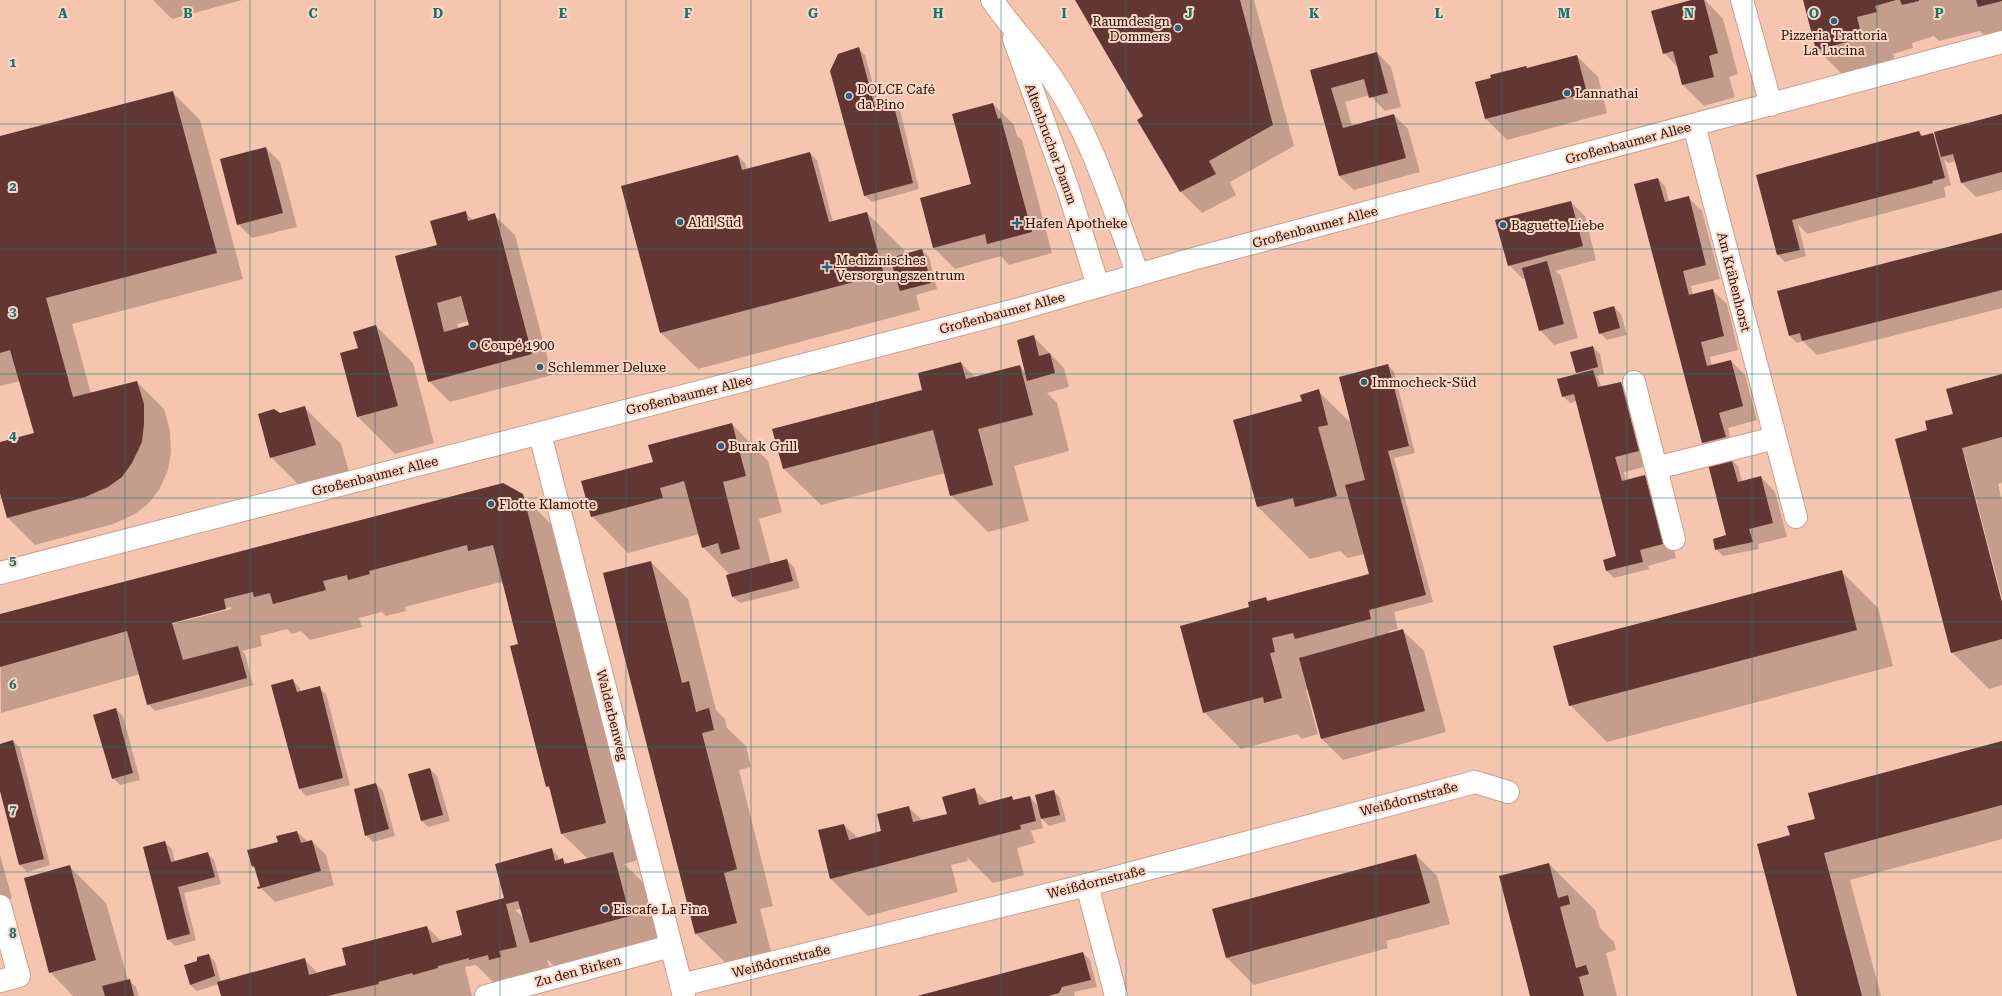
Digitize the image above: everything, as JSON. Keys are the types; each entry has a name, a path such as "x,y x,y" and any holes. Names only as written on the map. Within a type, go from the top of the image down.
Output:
{"main road":[{"name":"Altenbrucher Damm","path":"992,0 1009,25 1050,75 1077,120 1109,197 1138,275"},
{"path":"1742,0 1771,105"},
{"name":"Altenbrucher Damm","path":"1009,25 1070,195 1098,286"},
{"name":"Großenbaumer Allee","path":"0,572 540,434 1007,312 1138,275 2002,42"},
{"name":"Am Krähenhorst","path":"1694,125 1796,516"},
{"path":"1634,382 1674,539"},
{"name":"Walderbenweg","path":"540,434 682,991"},
{"path":"1656,468 1775,438"},
{"name":"Weißdornstraße","path":"682,991 1475,782 1508,792"},
{"path":"1086,885 1116,996"},
{"path":"0,906 19,976 0,981"},
{"name":"Zu den Birken","path":"486,996 671,946"}],"building":[{"path":"1075,0 1240,0 1273,125 1209,161 1216,174 1180,192 1137,120 1143,116"},
{"path":"1691,0 1704,0 1718,53 1709,56 1714,77 1682,85 1673,51 1663,54 1651,11"},
{"path":"1803,0 1896,0 1875,6 1877,12 1857,17 1862,38 1816,50"},
{"path":"1900,0 1919,0 1919,1 1902,5"},
{"path":"1976,0 2002,0 2002,1 1978,7"},
{"path":"859,47 875,107 893,102 913,183 864,196 830,71 838,54"},
{"path":"1377,52 1388,93 1369,98 1364,79 1331,88 1343,128 1394,114 1406,158 1339,176 1310,70"},
{"path":"1577,55 1587,93 1485,119 1475,82 1491,78 1490,75 1526,66 1527,68"},
{"path":"173,91 217,253 46,298 73,397 137,381 144,404 142,442 132,463 122,477 108,487 85,497 7,518 0,493 0,442 34,433 10,350 0,353 0,136"},
{"path":"993,103 998,119 1001,118 1032,232 987,244 985,234 933,248 920,198 971,184 952,114"},
{"path":"2002,114 2002,172 1961,183 1953,154 1941,157 1934,132"},
{"path":"1919,131 1921,136 1933,133 1945,178 1932,181 1933,183 1792,220 1800,250 1777,255 1756,175"},
{"path":"266,147 283,213 237,225 220,159"},
{"path":"810,152 829,222 867,212 884,274 660,333 621,186 738,155 742,170"},
{"path":"1658,178 1665,202 1689,196 1706,265 1683,271 1689,295 1713,289 1724,336 1701,342 1707,366 1731,360 1743,406 1719,413 1726,437 1702,443 1634,184"},
{"path":"1571,201 1583,246 1508,266 1495,220"},
{"path":"466,211 468,221 495,213 532,354 428,382 395,256 437,245 430,221","holes":["461,296 469,325 444,332 437,303"]},
{"path":"2002,233 2002,290 1802,341 1800,333 1789,336 1777,291"},
{"path":"922,249 931,283 900,291 890,258"},
{"path":"1547,261 1564,324 1539,331 1522,268"},
{"path":"1614,306 1620,328 1599,334 1593,312"},
{"path":"376,325 398,406 357,417 340,353 358,348 353,332"},
{"path":"1034,335 1039,356 1050,353 1055,373 1027,381 1017,340"},
{"path":"1593,346 1598,367 1576,373 1570,352"},
{"path":"961,362 966,379 1020,365 1033,415 978,429 993,485 950,496 933,430 783,469 772,429 922,390 918,373"},
{"path":"1388,364 1409,446 1388,451 1426,595 1369,610 1371,619 1295,639 1293,633 1272,638 1275,652 1270,653 1282,698 1264,703 1263,697 1203,713 1180,626 1249,607 1248,602 1266,597 1267,601 1369,574 1345,485 1365,480 1339,377"},
{"path":"1593,370 1598,387 1621,382 1639,451 1615,457 1622,481 1645,475 1663,544 1640,550 1643,562 1606,571 1603,560 1616,556 1574,394 1562,397 1557,379"},
{"path":"2002,374 2002,437 1962,448 2002,602 2002,639 1951,653 1895,439 1927,430 1925,421 1953,414 1946,389"},
{"path":"1319,389 1328,425 1318,427 1337,496 1295,507 1293,498 1257,507 1233,420 1302,401 1300,395"},
{"path":"305,406 316,445 270,458 258,414 274,409 280,413"},
{"path":"732,423 746,476 723,482 740,549 721,554 718,543 702,548 684,481 660,488 663,498 591,517 581,481 653,462 648,445"},
{"path":"1731,458 1738,482 1761,476 1773,523 1749,529 1753,542 1715,550 1713,539 1726,535 1708,464"},
{"path":"503,483 523,494 606,823 561,834 549,786 546,787 510,646 518,644 493,545 468,551 467,545 369,571 370,574 348,580 347,575 323,581 326,590 273,604 270,593 254,597 253,592 224,599 226,609 172,623 183,660 238,646 247,678 147,705 127,631 0,667 0,614"},
{"path":"787,559 793,581 732,597 726,575"},
{"path":"651,561 682,683 689,681 696,712 709,708 714,730 702,733 737,869 724,873 737,923 695,934 603,573"},
{"path":"1842,570 1857,630 1569,706 1553,646"},
{"path":"1403,629 1425,711 1321,739 1299,658"},
{"path":"293,679 297,692 320,686 343,778 299,789 271,685"},
{"path":"116,708 133,773 112,779 93,715"},
{"path":"13,740 44,859 19,865 0,791 0,744"},
{"path":"2002,741 2002,805 1824,853 1862,996 1797,996 1757,844 1790,835 1787,826 1815,819 1808,793"},
{"path":"430,768 443,815 421,821 408,774"},
{"path":"376,783 389,829 365,836 354,789"},
{"path":"975,788 979,805 1012,796 1013,800 1030,796 1036,821 1020,825 1021,829 830,879 818,830 844,824 849,840 881,831 877,814 909,806 913,822 947,814 942,797"},
{"path":"1054,790 1060,815 1041,819 1035,795"},
{"path":"297,831 301,843 312,840 321,871 258,889 257,887 260,886 247,850 278,842 276,836"},
{"path":"165,841 171,862 208,852 215,877 178,887 190,934 167,940 143,847"},
{"path":"552,848 555,861 563,858 564,864 613,852 630,916 530,943 518,901 506,904 517,947 499,951 501,957 489,960 488,955 469,960 469,958 438,966 438,968 413,975 412,973 378,982 379,984 327,996 221,996 217,982 305,958 309,975 346,965 342,948 427,926 432,943 462,935 456,911 504,898 495,864"},
{"path":"1416,854 1430,903 1226,958 1212,909"},
{"path":"1549,863 1558,898 1568,895 1570,904 1560,907 1576,968 1586,965 1589,974 1579,977 1584,996 1530,996 1499,876"},
{"path":"70,865 96,960 49,973 24,878"},
{"path":"1083,952 1091,980 1062,987 1059,993 1048,996 917,996"},
{"path":"209,954 215,976 190,985 184,965 197,961 197,957"},
{"path":"130,979 134,996 105,996 102,986"}],"place":[{"name":"Pizzeria Trattoria La Lucina","path":"1834,21"},
{"name":"Raumdesign Dommers","path":"1178,28"},
{"name":"Lannathai","path":"1567,93"},
{"name":"DOLCE Café da Pino","path":"849,96"},
{"name":"Aldi Süd","path":"680,222"},
{"name":"Hafen Apotheke","path":"1017,223"},
{"name":"Baguette Liebe","path":"1503,225"},
{"name":"Medizinisches Versorgungszentrum","path":"827,267"},
{"name":"Coupé 1900","path":"473,345"},
{"name":"Schlemmer Deluxe","path":"540,367"},
{"name":"Immocheck-Süd","path":"1364,382"},
{"name":"Burak Grill","path":"721,446"},
{"name":"Flotte Klamotte","path":"491,504"},
{"name":"Eiscafe La Fina","path":"605,909"}]}
